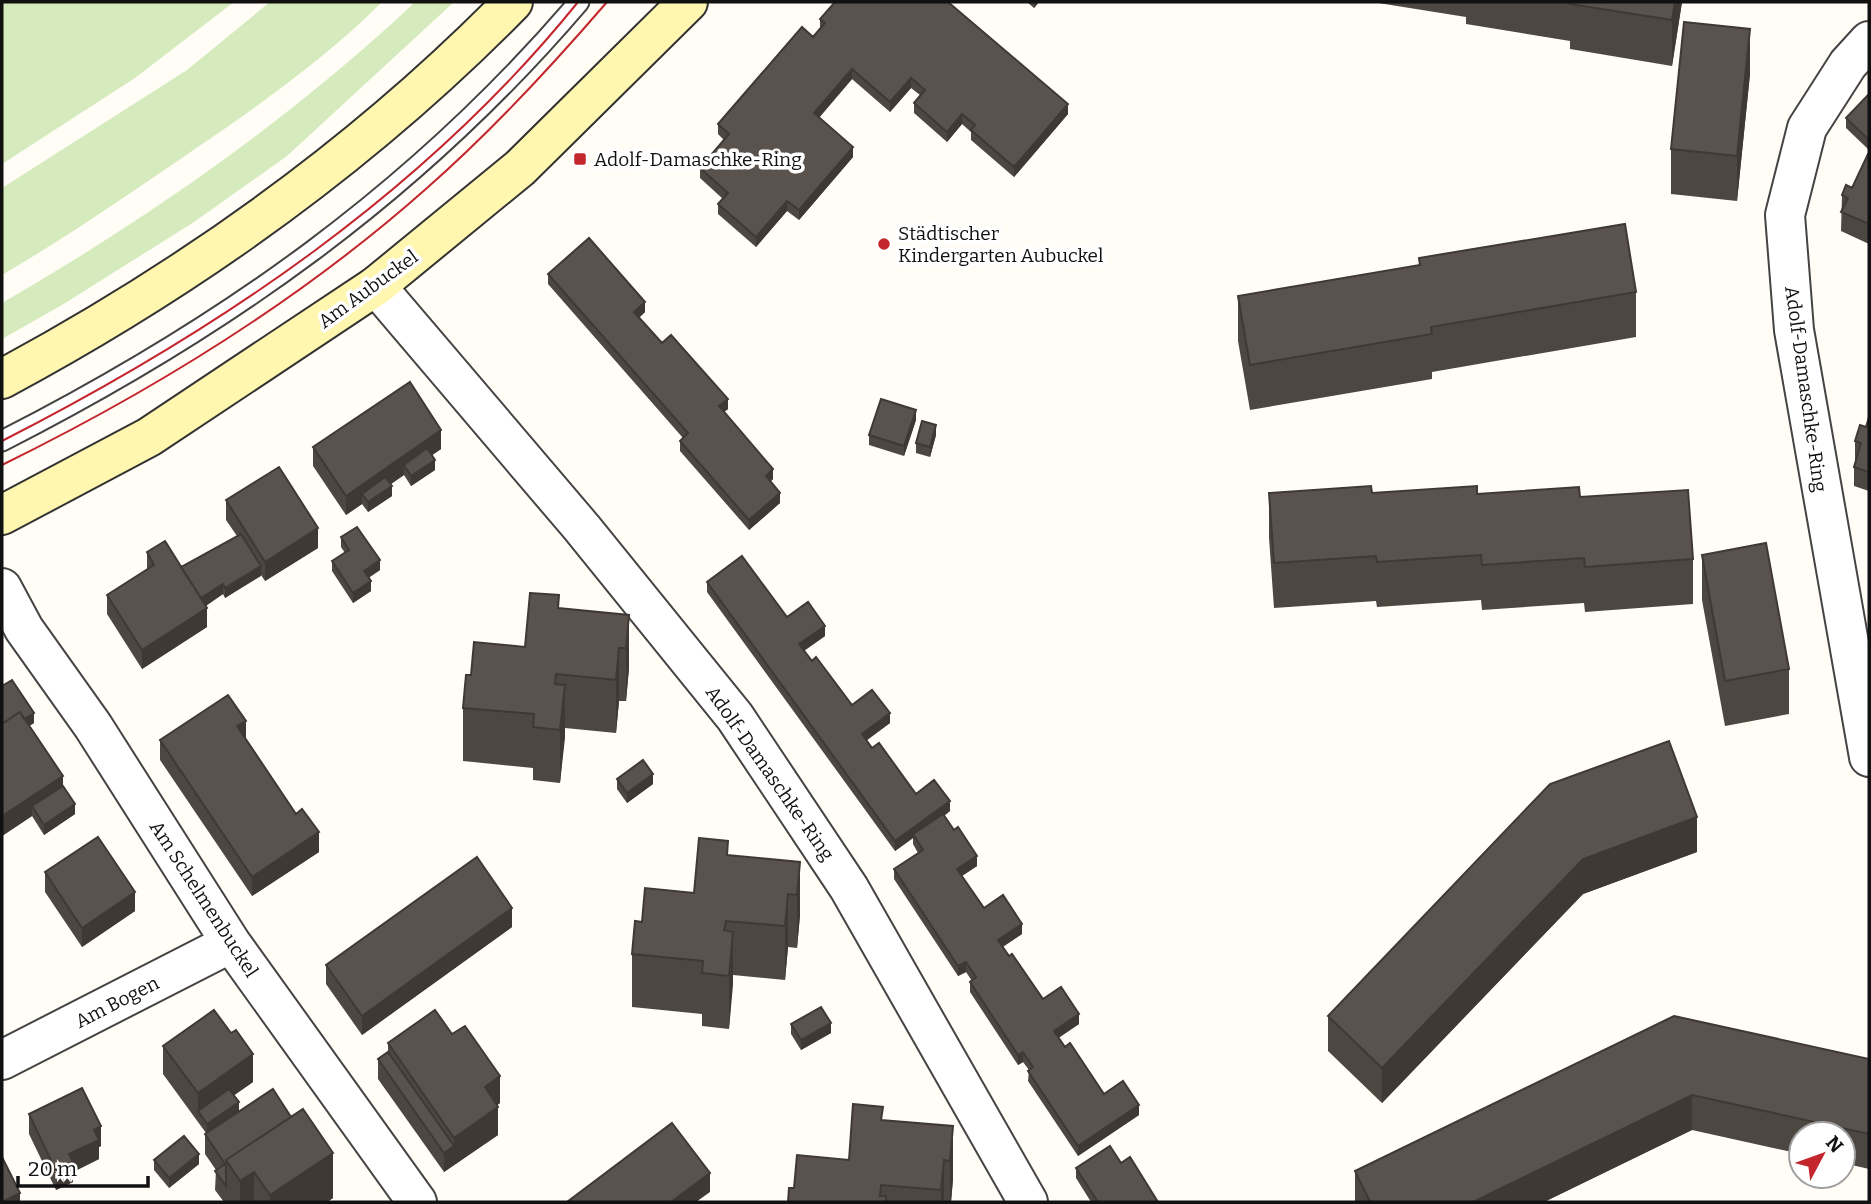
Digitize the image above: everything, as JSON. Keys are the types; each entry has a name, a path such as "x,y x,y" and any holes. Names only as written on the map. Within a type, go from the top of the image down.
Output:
{"main road":[{"path":"2,379 86,334 193,267 287,200 383,124 455,61 513,2"},
{"name":"Am Aubuckel","path":"2,515 149,437 376,286 520,168 688,2"}],"street":[{"name":"Adolf-Damaschke-Ring","path":"1869,41 1848,64 1807,128 1785,215 1794,330 1869,757"},
{"name":"Adolf-Damaschke-Ring","path":"376,286 582,528 735,717 849,888 1028,1202"},
{"name":"Am Schelmenbuckel","path":"2,588 24,629 93,726 231,943 416,1202"},
{"name":"Am Bogen","path":"2,1060 231,943"}],"lane":[{"path":"2,441 157,355 228,312 339,234 426,162 500,90 579,2"}],"green space":[{"path":"2,2 234,2 135,78 2,164"},
{"path":"270,2 382,2 309,67 257,106 90,220 2,275 2,188 187,70"},
{"path":"415,2 454,2 287,156 194,222 62,305 2,339 2,303 111,237 217,164 319,86"}],"building":[{"path":"835,2 948,2 1068,104 1014,167 971,130 975,125 962,114 947,132 914,103 925,90 911,78 890,102 852,69 814,113 853,147 799,210 787,201 756,237 718,204 728,193 700,168 729,134 718,124 802,27 813,37 825,23 820,19"},
{"path":"1570,2 1675,2 1672,20"},
{"path":"1684,22 1750,29 1737,156 1671,149"},
{"path":"1869,94 1869,140 1846,118"},
{"path":"1868,154 1869,224 1841,212 1848,198 1842,195 1846,185 1852,188"},
{"path":"1625,224 1636,292 1431,327 1432,334 1250,365 1238,296 1420,265 1419,258"},
{"path":"589,238 645,302 634,312 662,343 671,335 728,399 719,406 773,469 766,476 780,493 749,520 680,441 688,433 548,274"},
{"path":"410,382 441,430 346,496 313,447"},
{"path":"881,399 916,410 904,446 869,435"},
{"path":"1869,417 1869,472 1854,467 1861,443 1855,441 1860,425 1866,427"},
{"path":"922,421 936,425 930,447 916,443"},
{"path":"427,448 435,460 411,476 404,465"},
{"path":"279,467 318,528 265,562 226,500"},
{"path":"385,477 392,486 368,502 362,494"},
{"path":"1371,486 1372,493 1477,486 1477,494 1579,487 1580,497 1688,490 1693,559 1585,567 1584,558 1482,565 1481,555 1377,562 1376,556 1274,563 1269,493"},
{"path":"357,527 380,560 364,571 371,581 353,593 332,561 349,550 341,537"},
{"path":"241,534 261,566 225,588 223,584 201,598 181,567"},
{"path":"165,541 207,608 142,650 107,595 154,565 147,552"},
{"path":"1766,543 1789,669 1725,681 1702,555"},
{"path":"742,556 787,617 808,602 825,626 799,644 812,661 816,657 852,705 872,690 890,713 862,734 872,748 879,743 916,794 934,780 950,801 895,841 707,582"},
{"path":"530,593 559,595 558,608 629,615 626,648 619,648 616,680 556,674 555,684 565,685 560,730 533,727 534,714 463,708 466,675 471,675 474,642 525,647"},
{"path":"12,680 34,713 24,719 20,712 2,724 2,686"},
{"path":"228,695 246,721 237,726 296,814 302,809 319,832 252,877 160,740"},
{"path":"20,712 63,776 2,816 2,724"},
{"path":"1669,741 1697,817 1583,859 1382,1068 1328,1016 1550,784"},
{"path":"643,760 653,774 627,793 617,779"},
{"path":"63,786 75,804 44,825 32,806"},
{"path":"943,814 954,830 958,827 977,856 957,869 984,908 1003,895 1022,924 998,940 1009,956 1012,954 1043,999 1061,987 1079,1014 1054,1031 1065,1047 1070,1043 1104,1094 1123,1081 1139,1105 1078,1146 1028,1071 1033,1067 1023,1052 1018,1055 970,982 976,977 966,962 958,966 894,869 923,850 913,834"},
{"path":"98,837 135,892 82,928 45,872"},
{"path":"699,838 728,841 727,855 800,862 797,895 788,894 785,926 726,921 724,930 733,932 729,976 702,973 703,961 632,954 635,921 642,922 645,888 694,893"},
{"path":"477,857 512,908 362,1016 326,965"},
{"path":"821,1007 831,1023 801,1040 791,1024"},
{"path":"214,1010 231,1033 236,1030 253,1054 198,1093 163,1046"},
{"path":"435,1010 452,1034 465,1026 500,1076 485,1087 498,1107 454,1138 388,1043"},
{"path":"1674,1016 1869,1059 1869,1134 1857,1131 1857,1120 1805,1120 1692,1095 1473,1202 1370,1202 1355,1171"},
{"path":"388,1052 454,1146 444,1153 378,1059"},
{"path":"82,1088 101,1126 94,1130 99,1140 69,1154 73,1162 56,1171 29,1114"},
{"path":"229,1089 239,1102 207,1124 198,1111"},
{"path":"273,1089 291,1117 226,1160 226,1186 215,1171 225,1164 205,1134"},
{"path":"853,1104 883,1107 881,1120 953,1126 950,1161 944,1160 941,1190 881,1185 880,1196 886,1196 886,1202 788,1202 789,1188 794,1188 797,1155 849,1160"},
{"path":"303,1109 333,1153 270,1195 254,1172 240,1181 226,1160"},
{"path":"672,1123 710,1173 671,1202 567,1202"},
{"path":"184,1136 199,1154 169,1178 154,1160"},
{"path":"1110,1146 1121,1163 1130,1157 1158,1202 1098,1202 1076,1168"},
{"path":"2,1157 20,1193 2,1202"}],"tram line":[{"path":"2,441 162,353 239,304 314,251 385,195 454,135 518,71 578,2"},
{"path":"2,465 170,374 224,341 329,268 379,229 475,144 543,74 607,2"}],"place":[{"name":"Adolf-Damaschke-Ring","path":"580,159"},
{"name":"Städtischer Kindergarten Aubuckel","path":"884,244"}]}
